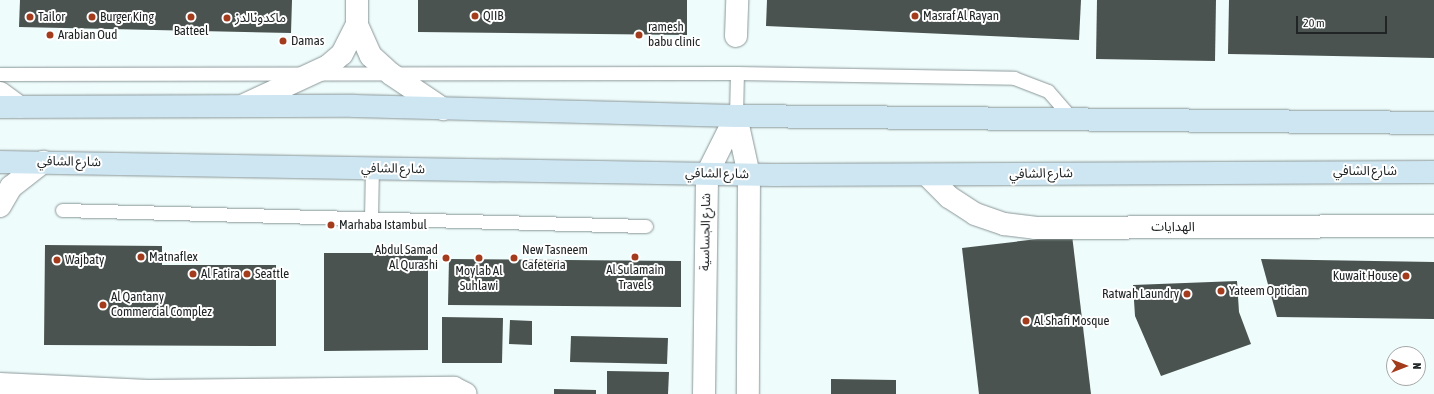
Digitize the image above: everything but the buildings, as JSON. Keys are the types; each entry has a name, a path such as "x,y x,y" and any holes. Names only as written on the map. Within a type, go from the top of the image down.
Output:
{"main road":[{"path":"9,107 242,106 736,116 1434,123"},
{"name":"شارع الشافي","path":"0,162 749,175 928,176 1434,172"}],"street":[{"path":"357,0 357,25 371,56 390,74 444,109"},
{"path":"736,36 737,0"},
{"path":"242,106 309,74 342,54 357,25"},
{"path":"0,93 9,107"},
{"path":"736,116 749,175 748,394"},
{"name":"شارع الجساسية","path":"704,394 707,174 736,116"},
{"path":"0,206 11,187 43,162"},
{"name":"الهدايات","path":"928,176 949,197 975,214 1004,224 1035,228 1434,226"},
{"path":"0,384 148,392 454,388 466,394"}],"lane":[{"path":"0,74 737,74 1014,78 1048,91 1072,119"},
{"path":"736,116 737,74"},
{"path":"371,218 372,168"},
{"path":"62,210 646,226"}],"place":[{"name":"QIIB","path":"475,16"},
{"name":"Masraf Al Rayan","path":"915,16"},
{"name":"Tailor","path":"30,17"},
{"name":"Burger King","path":"92,17"},
{"name":"Batteel","path":"191,17"},
{"name":"ماكدونالدز","path":"227,18"},
{"name":"Arabian Oud","path":"50,35"},
{"name":"ramesh babu clinic","path":"639,35"},
{"name":"Damas","path":"283,41"},
{"name":"Marhaba Istambul","path":"331,225"},
{"name":"Matnaflex","path":"141,257"},
{"name":"Al Sulamain Travels","path":"635,257"},
{"name":"Abdul Samad Al Qurashi","path":"446,258"},
{"name":"Moylab Al Suhlawi","path":"479,258"},
{"name":"New Tasneem Cafeteria","path":"514,258"},
{"name":"Wajbaty","path":"57,260"},
{"name":"Al Fatira","path":"193,274"},
{"name":"Seattle","path":"247,274"},
{"name":"Kuwait House","path":"1406,276"},
{"name":"Yateem Optician","path":"1221,291"},
{"name":"Ratwah Laundry","path":"1187,294"},
{"name":"Al Qantany Commercial Complez","path":"103,305"},
{"name":"Al Shafi Mosque","path":"1026,321"}]}
